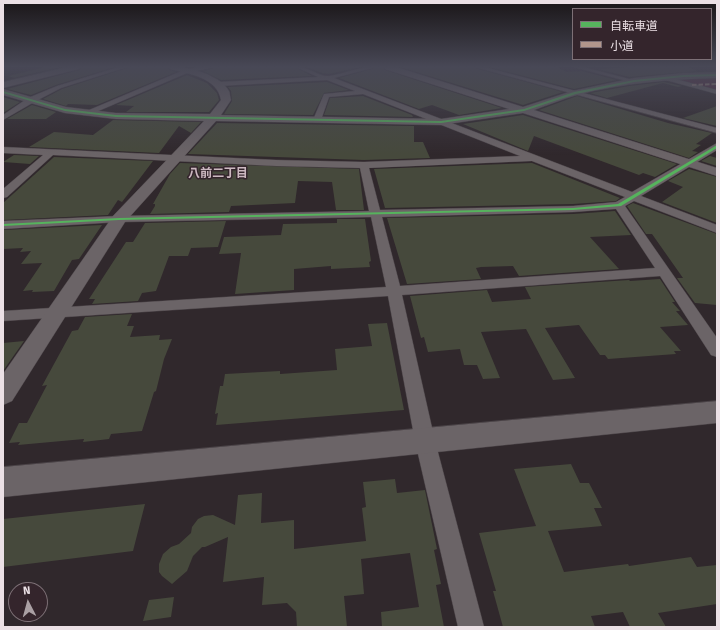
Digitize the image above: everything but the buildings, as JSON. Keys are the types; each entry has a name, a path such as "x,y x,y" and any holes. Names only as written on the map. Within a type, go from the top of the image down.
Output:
{"street":[{"path":"18,96 65,110 116,116 441,122 524,110 565,96"},
{"path":"3,118 39,96"},
{"path":"86,113 121,96"},
{"path":"3,394 119,219 214,118 226,100 225,96"},
{"path":"317,120 325,96"},
{"path":"375,96 631,197 717,229"},
{"path":"481,96 717,172"},
{"path":"588,96 717,131"},
{"path":"3,225 119,219 573,209 618,205 717,146"},
{"path":"3,150 364,165 531,158"},
{"path":"3,194 51,152"},
{"path":"364,165 394,291 425,441 471,627"},
{"path":"618,205 717,351"},
{"path":"3,316 663,272"},
{"path":"3,482 717,412"}],"cycle path":[{"path":"18,96 65,110 116,116 441,122 524,110 565,96"},
{"path":"3,225 119,219 573,209 619,205 717,146"}],"district":[{"name":"八前二丁目","path":"218,174"}]}
